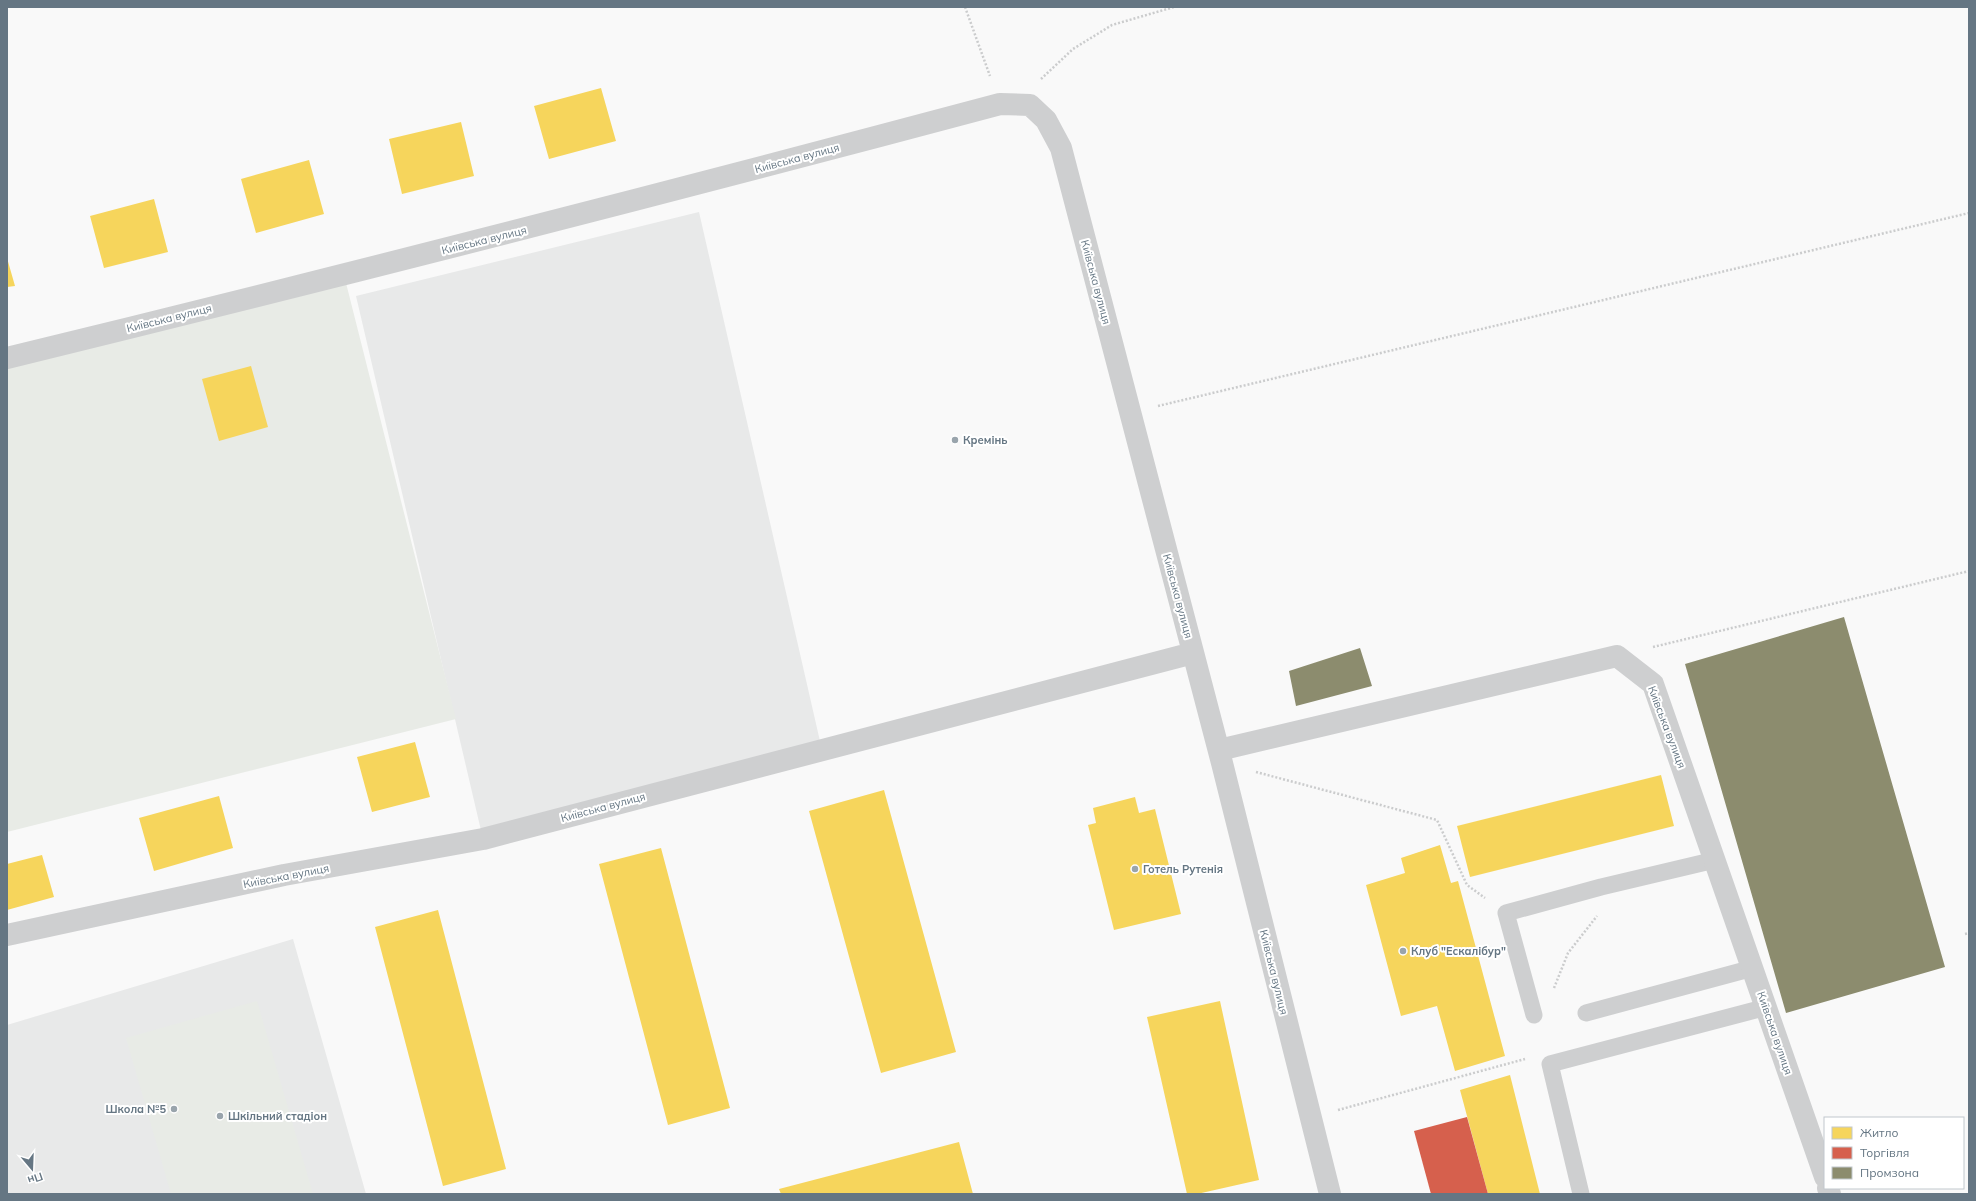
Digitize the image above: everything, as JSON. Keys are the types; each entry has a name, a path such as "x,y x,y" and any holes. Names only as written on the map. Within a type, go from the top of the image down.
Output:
{"street":[{"name":"Київська вулиця","path":"7,358 344,275 691,187 1000,104 1030,105 1046,120 1061,148 1220,757 1330,1194"},
{"name":"Київська вулиця","path":"7,935 284,875 483,839 1193,653"},
{"name":"Київська вулиця","path":"1617,656 1653,684 1767,1007 1824,1174"},
{"path":"1220,757 1617,656"}],"lane":[{"path":"1534,1015 1506,913 1715,860"},
{"path":"1586,1014 1753,968"},
{"path":"1581,1194 1550,1064 1767,1007"}],"path":[{"path":"965,7 1000,104"},
{"path":"1030,105 1042,78 1073,49 1112,25 1174,7"},
{"path":"1130,413 1969,213"},
{"path":"1617,656 1969,571"},
{"path":"1220,757 1437,820 1467,885 1506,913"},
{"path":"1552,994 1568,953 1624,882"},
{"path":"1965,934 1969,933"},
{"path":"1310,1117 1531,1058"}],"shaded area":[{"path":"699,212 822,750 483,839 356,296"},
{"path":"344,275 456,719 7,832 7,358"},
{"name":"Школа №5","path":"293,939 366,1194 7,1194 7,1025"},
{"name":"Шкільний стадіон","path":"257,1001 313,1194 171,1194 126,1038"}],"building: Житло":[{"path":"601,88 616,141 549,159 534,106"},
{"path":"461,122 474,176 402,194 389,139"},
{"path":"309,160 324,214 256,233 241,179"},
{"path":"154,199 168,252 104,268 90,216"},
{"path":"7,258 15,286 7,287"},
{"path":"251,366 268,427 219,441 202,379"},
{"path":"415,742 430,797 372,812 357,757"},
{"path":"1661,775 1674,826 1470,877 1457,826"},
{"path":"884,790 956,1052 881,1073 809,811"},
{"path":"219,796 233,848 154,871 139,818"},
{"name":"Готель Рутенія","path":"1135,797 1139,813 1155,809 1181,914 1114,930 1088,825 1096,823 1093,808"},
{"path":"1440,845 1451,883 1458,881 1505,1056 1455,1071 1437,1006 1401,1016 1366,885 1405,873 1401,858"},
{"path":"661,848 730,1108 668,1125 599,864"},
{"path":"42,855 54,897 7,910 7,864"},
{"path":"438,910 506,1169 443,1186 375,927"},
{"path":"1220,1001 1259,1180 1197,1194 1187,1194 1147,1017"},
{"path":"1510,1075 1540,1194 1488,1194 1460,1090"},
{"path":"959,1142 973,1194 781,1194 779,1189"}],"building: Торгівля":[{"path":"1467,1117 1488,1194 1431,1194 1414,1131"}],"building: Промзона":[{"path":"1844,617 1945,967 1786,1013 1685,664"},
{"path":"1360,648 1372,686 1296,706 1289,671"}],"place":[{"name":"Кремінь","path":"955,440"},
{"name":"Готель Рутенія","path":"1135,869"},
{"name":"Клуб \"Ескалібур\"","path":"1403,951"},
{"name":"Школа №5","path":"174,1109"},
{"name":"Шкільний стадіон","path":"220,1116"}]}
